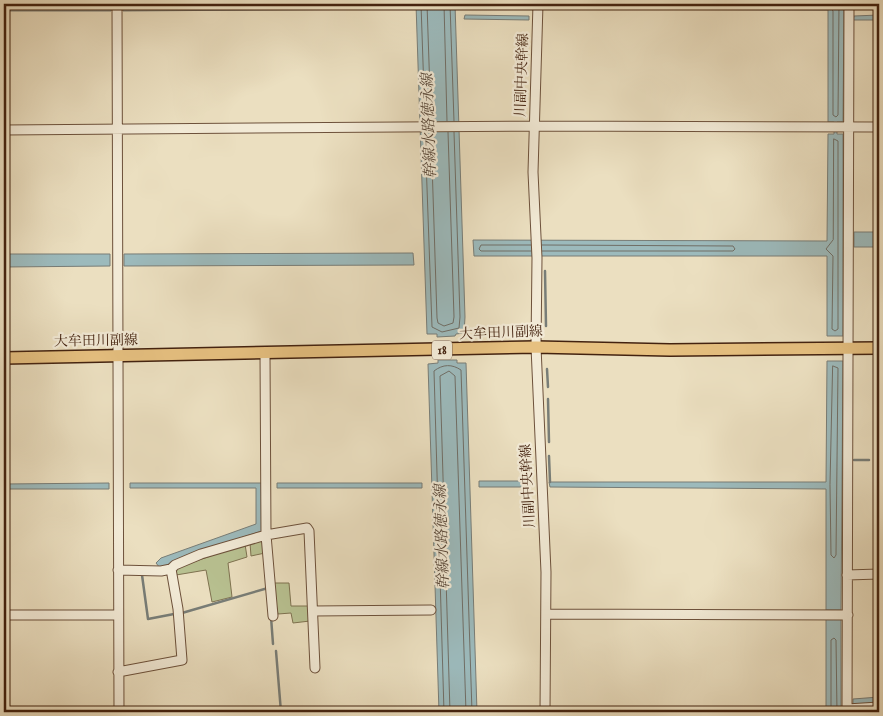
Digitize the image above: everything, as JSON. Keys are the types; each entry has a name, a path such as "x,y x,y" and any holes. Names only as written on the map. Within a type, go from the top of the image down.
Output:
{"main road":[{"name":"大牟田川副線","path":"4,358 536,347 670,350 879,348"}],"street":[{"path":"117,4 119,712"},
{"name":"川副中央幹線","path":"538,4 534,126 537,258 536,347 546,614 545,712"},
{"path":"849,4 847,710 879,708"},
{"path":"4,130 464,126 879,127"},
{"path":"265,353 266,535 273,616"},
{"path":"118,570 161,571 171,569 175,564 201,554 266,535 307,528 309,531 314,611 315,668"},
{"path":"118,672 182,660 177,601 171,569"},
{"path":"848,575 879,574"},
{"path":"314,611 431,610"},
{"path":"546,614 848,615"},
{"path":"4,615 118,615"}],"green space":[{"path":"263,539 265,553 251,556 250,543"},
{"path":"245,544 247,557 228,563 232,597 212,602 206,570 176,575 176,568"},
{"path":"272,583 289,583 291,606 311,606 310,621 293,623 291,613 278,614"}],"water":[{"path":"4,4 111,4 111,11 4,11"},
{"path":"123,4 408,4 408,9 123,11"},
{"name":"幹線水路徳永線","path":"416,4 455,4 465,317 464,333 456,334 455,336 437,337 437,334 427,334"},
{"path":"547,4 844,4 843,122 837,122 837,134 843,134 843,336 827,336 827,256 474,256 473,240 827,241 828,134 834,134 834,122 828,122 828,10 547,9"},
{"path":"465,15 529,16 529,20 464,19"},
{"path":"879,15 879,20 853,20 854,16"},
{"path":"854,232 879,232 879,247 854,247"},
{"path":"413,253 414,265 124,266 124,254"},
{"path":"4,254 110,254 110,266 4,267"},
{"name":"幹線水路徳永線","path":"438,360 457,360 457,363 466,363 477,712 439,712 428,364 438,363"},
{"path":"827,361 843,361 841,610 826,610 826,489 550,487 549,482 826,482"},
{"path":"479,481 527,481 527,487 479,487"},
{"path":"109,483 109,489 4,489 4,484"},
{"path":"130,483 262,483 262,531 199,551 160,568 156,563 161,558 256,524 256,488 130,488"},
{"path":"277,483 422,483 422,488 277,488"},
{"path":"826,619 841,619 841,712 826,712"},
{"path":"879,697 879,703 853,704 853,699"}],"waterway":[{"path":"545,271 546,326"},
{"path":"547,369 548,387"},
{"path":"548,399 549,442"},
{"path":"549,456 550,482"},
{"path":"854,460 869,460"},
{"path":"142,575 148,619 174,614"},
{"path":"182,613 268,588"},
{"path":"271,617 273,644"},
{"path":"276,651 281,712"}]}
